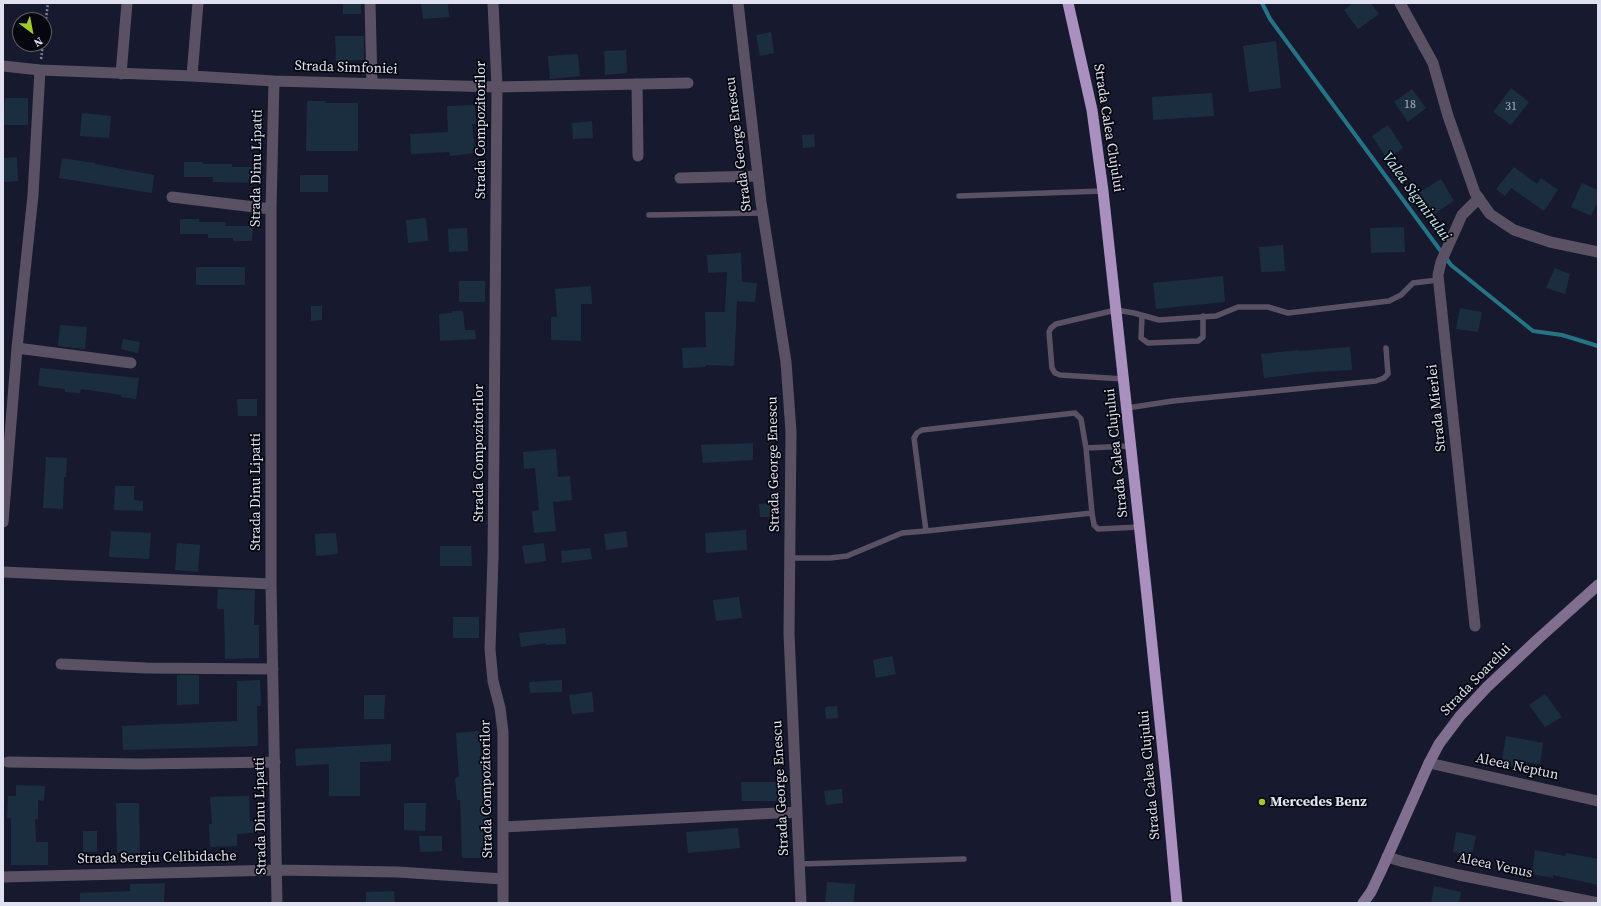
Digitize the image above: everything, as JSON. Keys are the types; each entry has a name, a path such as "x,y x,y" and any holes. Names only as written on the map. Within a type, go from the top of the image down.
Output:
{"highway":[{"name":"Strada Calea Clujului","path":"1068,3 1092,110 1103,191 1140,527 1177,903"}],"main road":[{"name":"Strada Soarelui","path":"1363,903 1371,892 1428,763 1439,744 1460,716 1538,639 1598,585"}],"street":[{"path":"121,74 127,3"},
{"path":"192,76 198,3"},
{"path":"370,3 372,84"},
{"name":"Strada Compozitorilor","path":"493,3 497,87 493,558 490,649 493,681 500,708 503,732 503,903"},
{"name":"Strada George Enescu","path":"738,3 762,213 786,362 791,432 789,634 801,903"},
{"path":"1400,3 1433,63 1448,116 1475,193 1490,214 1514,230 1550,242 1598,252"},
{"name":"Strada Simfoniei","path":"3,66 40,70 121,74 372,84 497,87 688,83"},
{"path":"3,522 17,348 33,195 40,70"},
{"name":"Strada Dinu Lipatti","path":"274,81 271,209 271,584 277,903"},
{"path":"637,84 638,156"},
{"path":"680,178 758,176"},
{"path":"172,197 271,209"},
{"name":"Strada Mierlei","path":"1475,626 1438,280 1443,257 1462,215 1479,198"},
{"path":"17,348 131,363"},
{"path":"3,572 271,584"},
{"path":"61,664 146,668 273,668"},
{"path":"8,762 140,764 275,762"},
{"name":"Aleea Neptun","path":"1428,763 1598,801"},
{"path":"503,827 797,812"},
{"name":"Aleea Venus","path":"1387,857 1459,875 1598,903"},
{"name":"Strada Sergiu Celibidache","path":"3,877 276,870 398,872 503,879"}],"lane":[{"path":"959,196 1103,191"},
{"path":"649,215 762,213"},
{"path":"1124,379 1060,375 1055,373 1052,368 1049,332 1056,324 1116,310 1159,320 1216,316 1238,307 1268,307 1288,313 1389,301 1401,295 1413,283 1438,280"},
{"path":"1142,316 1141,338 1148,343 1198,341 1203,337 1203,316"},
{"path":"1127,408 1173,401 1376,381 1384,378 1388,374 1386,348"},
{"path":"926,531 914,438 917,433 922,430 1075,413 1081,419 1086,448 1094,525 1098,529 1140,527"},
{"path":"1086,448 1131,446"},
{"path":"790,558 830,558 847,556 902,533 1092,514"},
{"path":"800,864 964,859"}],"building":[{"path":"343,3 361,3 361,14 343,14"},
{"path":"421,3 448,3 449,17 423,19"},
{"path":"1353,3 1371,3 1379,14 1358,29 1344,10"},
{"path":"771,32 774,53 760,56 756,35"},
{"path":"335,36 364,36 364,60 336,61"},
{"path":"1276,41 1281,88 1249,92 1243,46"},
{"path":"626,50 627,73 605,75 604,51"},
{"path":"578,54 580,76 550,79 548,56"},
{"path":"1511,88 1529,102 1511,125 1493,112"},
{"path":"1412,89 1426,108 1408,122 1394,102"},
{"path":"1212,93 1214,116 1153,120 1152,97"},
{"path":"5,98 28,98 28,125 4,125"},
{"path":"307,101 325,101 325,103 358,103 358,151 306,151"},
{"path":"475,105 476,124 472,124 475,153 450,156 449,152 411,154 410,134 448,132 447,106"},
{"path":"82,113 111,116 109,138 80,136"},
{"path":"592,121 593,138 573,139 572,123"},
{"path":"1388,125 1403,148 1387,159 1372,136"},
{"path":"814,134 815,147 803,148 802,135"},
{"path":"17,157 18,181 3,182 3,158"},
{"path":"62,158 154,175 152,193 59,178"},
{"path":"184,162 203,162 203,164 232,164 232,167 261,167 261,183 213,182 213,177 184,177"},
{"path":"1514,167 1537,184 1541,178 1558,190 1544,211 1511,188 1505,196 1496,189"},
{"path":"300,175 328,175 328,192 300,192"},
{"path":"1441,179 1454,201 1431,216 1417,194"},
{"path":"1582,183 1598,190 1598,201 1591,216 1571,207"},
{"path":"426,218 428,241 408,243 406,220"},
{"path":"180,219 199,219 199,222 226,222 226,226 253,226 252,241 233,241 233,238 208,238 208,234 180,234"},
{"path":"1404,227 1405,252 1371,253 1370,228"},
{"path":"467,228 468,251 449,252 448,229"},
{"path":"1283,245 1285,271 1261,272 1259,247"},
{"path":"741,253 742,282 757,283 755,302 737,301 734,366 706,365 706,367 683,368 682,348 706,347 705,312 725,312 727,272 708,273 707,255"},
{"path":"196,267 245,267 245,285 196,285"},
{"path":"1555,268 1570,274 1565,294 1546,288"},
{"path":"1223,276 1225,302 1156,309 1153,283"},
{"path":"459,281 485,281 485,302 459,302"},
{"path":"591,286 592,304 581,304 581,341 551,340 551,317 557,317 555,289"},
{"path":"311,306 322,306 322,320 311,321"},
{"path":"1460,308 1482,312 1478,332 1456,329"},
{"path":"452,311 463,311 465,330 475,330 476,339 440,341 439,314 452,313"},
{"path":"60,325 87,327 85,349 58,346"},
{"path":"123,339 140,342 138,353 121,349"},
{"path":"1350,347 1352,370 1314,372 1264,378 1261,354"},
{"path":"40,368 139,378 136,399 121,397 122,395 81,389 80,393 65,392 65,389 38,386"},
{"path":"237,399 257,399 257,416 238,416"},
{"path":"753,443 753,460 703,463 701,445"},
{"path":"556,449 558,477 570,476 572,500 553,502 556,531 534,533 532,511 539,510 535,468 524,469 523,452"},
{"path":"46,457 67,458 66,477 64,477 63,509 43,508"},
{"path":"115,486 134,486 134,500 143,501 143,511 114,510"},
{"path":"778,503 778,517 760,517 759,504"},
{"path":"746,530 747,550 706,553 705,533"},
{"path":"111,531 151,533 149,559 109,557"},
{"path":"626,531 628,547 606,550 604,534"},
{"path":"336,533 338,554 316,556 315,534"},
{"path":"177,543 200,545 198,572 175,570"},
{"path":"544,543 546,561 525,564 522,546"},
{"path":"440,546 471,546 472,566 440,566"},
{"path":"590,548 592,559 562,563 561,551"},
{"path":"218,589 255,590 254,625 259,625 259,658 225,659 224,609 217,609"},
{"path":"739,597 742,618 716,621 713,600"},
{"path":"453,617 479,617 479,638 453,638"},
{"path":"565,628 566,644 546,645 546,643 521,647 519,633"},
{"path":"892,656 896,674 876,678 873,660"},
{"path":"177,675 199,675 199,704 177,705"},
{"path":"260,680 261,706 257,706 258,746 123,750 122,726 237,721 237,681"},
{"path":"562,680 562,692 530,693 529,682"},
{"path":"592,692 594,712 572,714 569,695"},
{"path":"1545,694 1562,717 1545,727 1529,705"},
{"path":"364,695 385,695 384,719 364,719"},
{"path":"837,706 838,718 826,719 825,707"},
{"path":"479,731 484,810 489,810 489,830 486,830 486,858 462,858 460,800 457,800 455,778 459,777 456,733"},
{"path":"1506,736 1543,743 1540,764 1523,762 1522,767 1501,765"},
{"path":"391,744 391,761 360,762 360,796 329,796 329,764 296,766 295,749"},
{"path":"741,782 780,782 781,801 742,801"},
{"path":"16,785 45,786 44,801 38,800 38,819 35,819 36,842 48,842 48,865 11,865 11,818 7,818 8,796 16,796"},
{"path":"842,789 843,803 826,805 824,791"},
{"path":"249,796 250,821 266,820 266,832 237,834 237,846 210,847 209,824 212,824 210,797"},
{"path":"116,803 139,803 140,853 117,853"},
{"path":"404,803 426,803 425,831 404,830"},
{"path":"738,828 740,848 688,853 686,832"},
{"path":"83,831 97,831 97,852 83,852"},
{"path":"1456,832 1476,836 1472,855 1453,852"},
{"path":"419,836 442,836 442,851 420,852"},
{"path":"1535,850 1565,856 1566,853 1598,859 1598,885 1553,875 1553,878 1532,874"},
{"path":"827,882 855,884 854,903 825,903"},
{"path":"165,883 164,903 80,903 80,893 130,891 130,884"},
{"path":"1434,886 1461,892 1459,903 1431,903"},
{"path":"394,891 395,903 366,903 366,892"}],"waterway":[{"name":"Valea Sigmirului","path":"1262,3 1270,19 1451,265 1533,331 1562,335 1598,346"}],"place":[{"name":"Mercedes Benz","path":"1262,802"}]}
